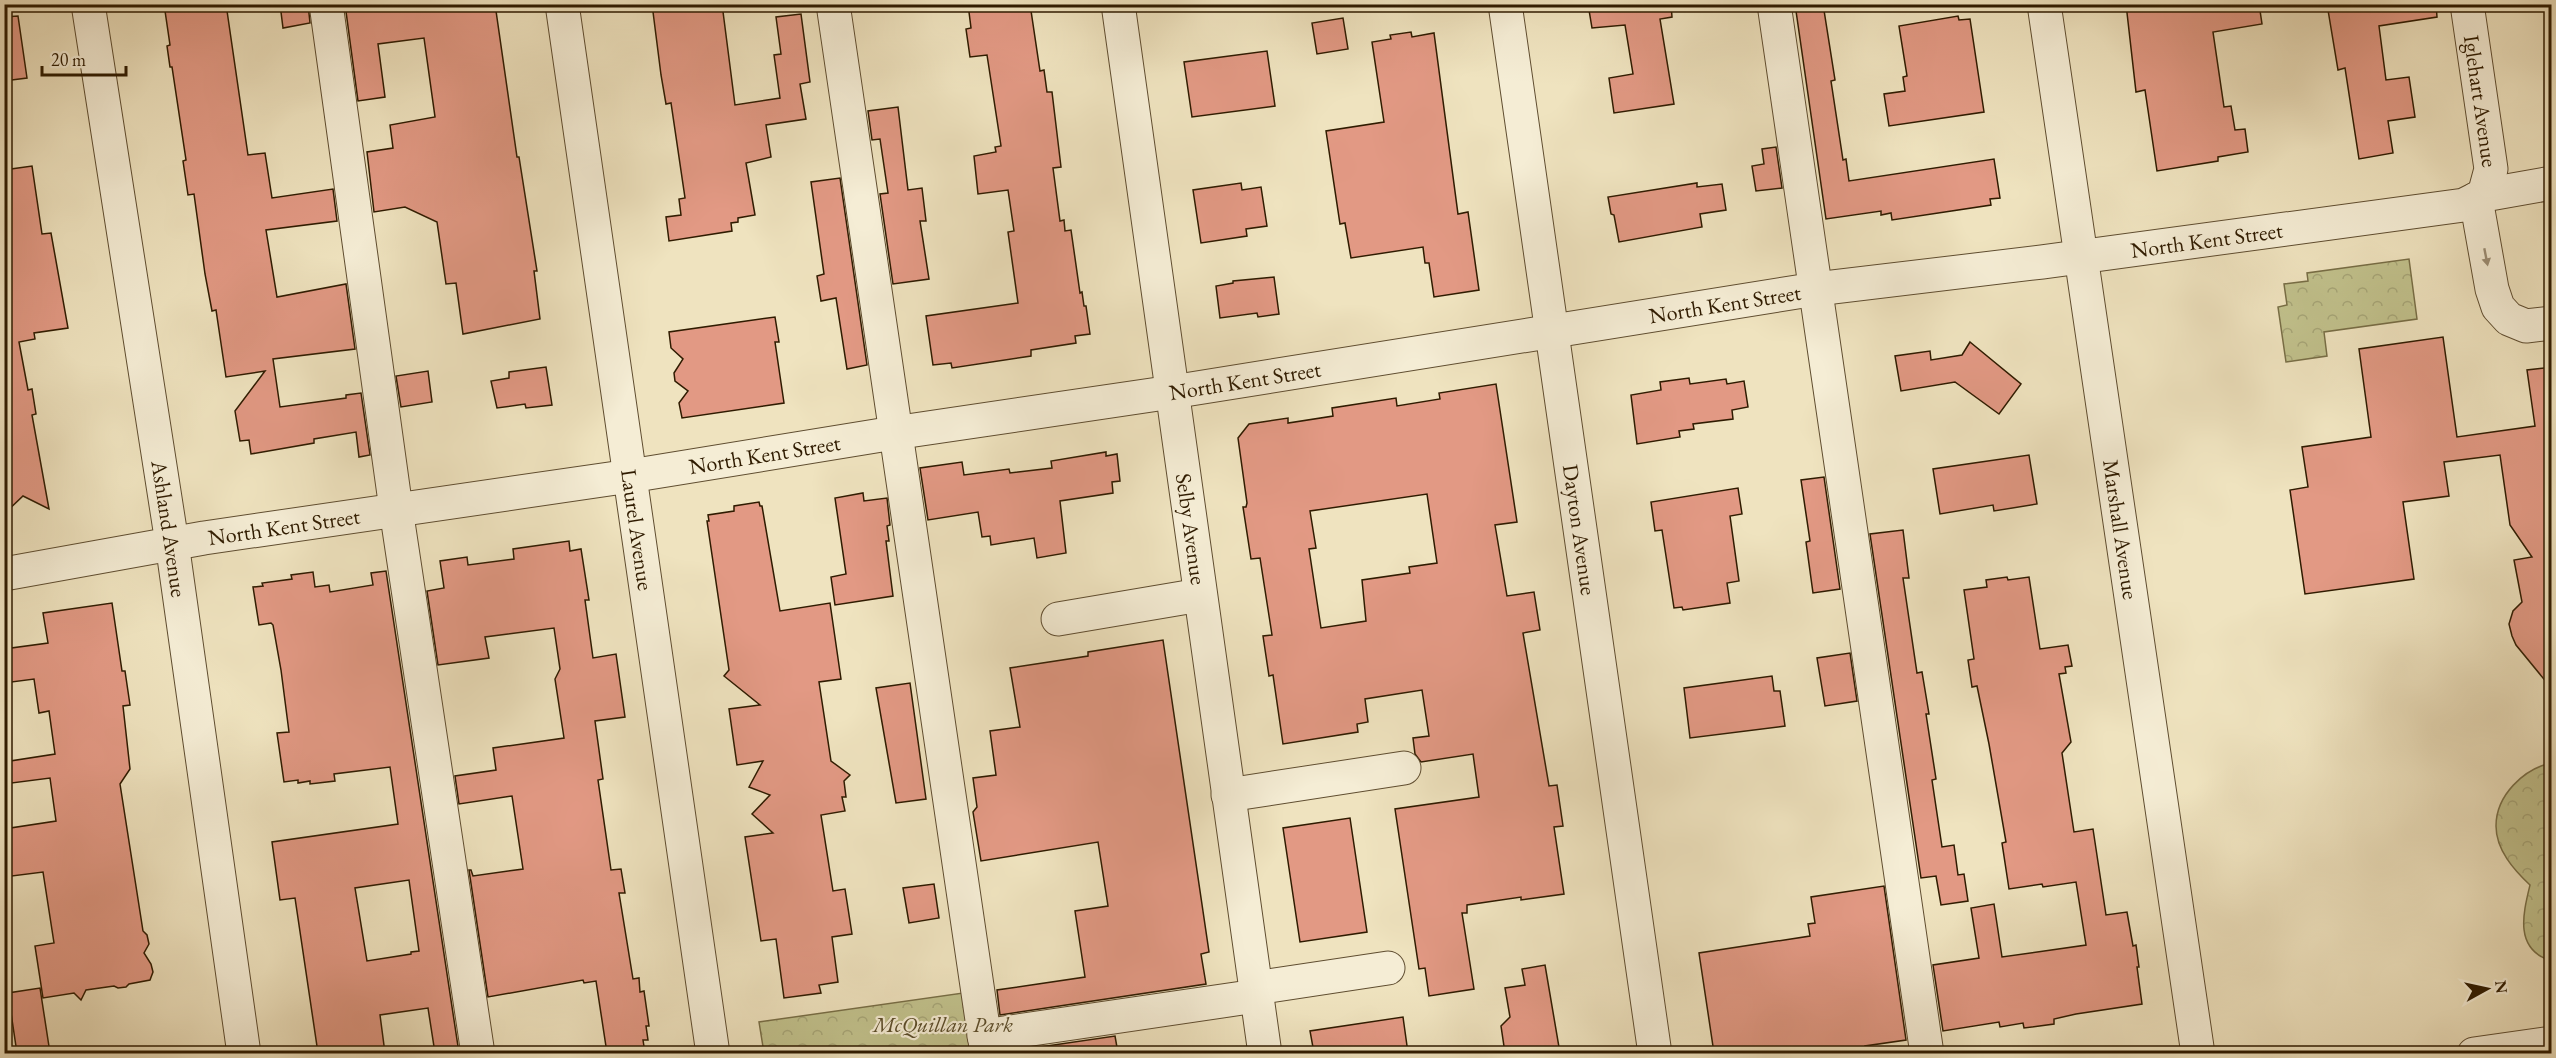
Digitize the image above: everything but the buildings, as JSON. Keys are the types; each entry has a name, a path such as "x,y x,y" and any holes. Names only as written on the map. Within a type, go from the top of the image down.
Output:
{"street":[{"name":"Ashland Avenue","path":"88,4 172,543 244,1053"},
{"path":"326,4 396,509 478,1053"},
{"name":"Laurel Avenue","path":"562,4 712,1053"},
{"path":"833,4 985,1045 1388,968"},
{"name":"Selby Avenue","path":"1118,4 1264,1053"},
{"name":"Dayton Avenue","path":"1504,4 1656,1053"},
{"path":"1774,4 1927,1053"},
{"name":"Marshall Avenue","path":"2044,4 2198,1053"},
{"name":"Iglehart Avenue","path":"2467,4 2491,169 2480,197"},
{"name":"North Kent Street","path":"4,574 172,543 630,476 1816,289 2081,257 2464,206 2480,197 2552,183"},
{"path":"2480,197 2492,289 2498,307 2509,319 2526,326 2552,323"},
{"path":"1058,619 1200,595"},
{"path":"1228,795 1404,768"},
{"path":"2474,1053 2552,1043"}],"green space":[{"path":"2409,259 2417,319 2324,332 2327,356 2286,362 2278,307 2287,305 2284,284 2308,281 2307,273"},
{"path":"2552,763 2551,961 2531,948 2526,939 2524,919 2530,885 2512,866 2503,851 2496,826 2501,804 2513,785 2531,771"},
{"name":"McQuillan Park","path":"970,992 979,1053 764,1053 759,1022"}]}
